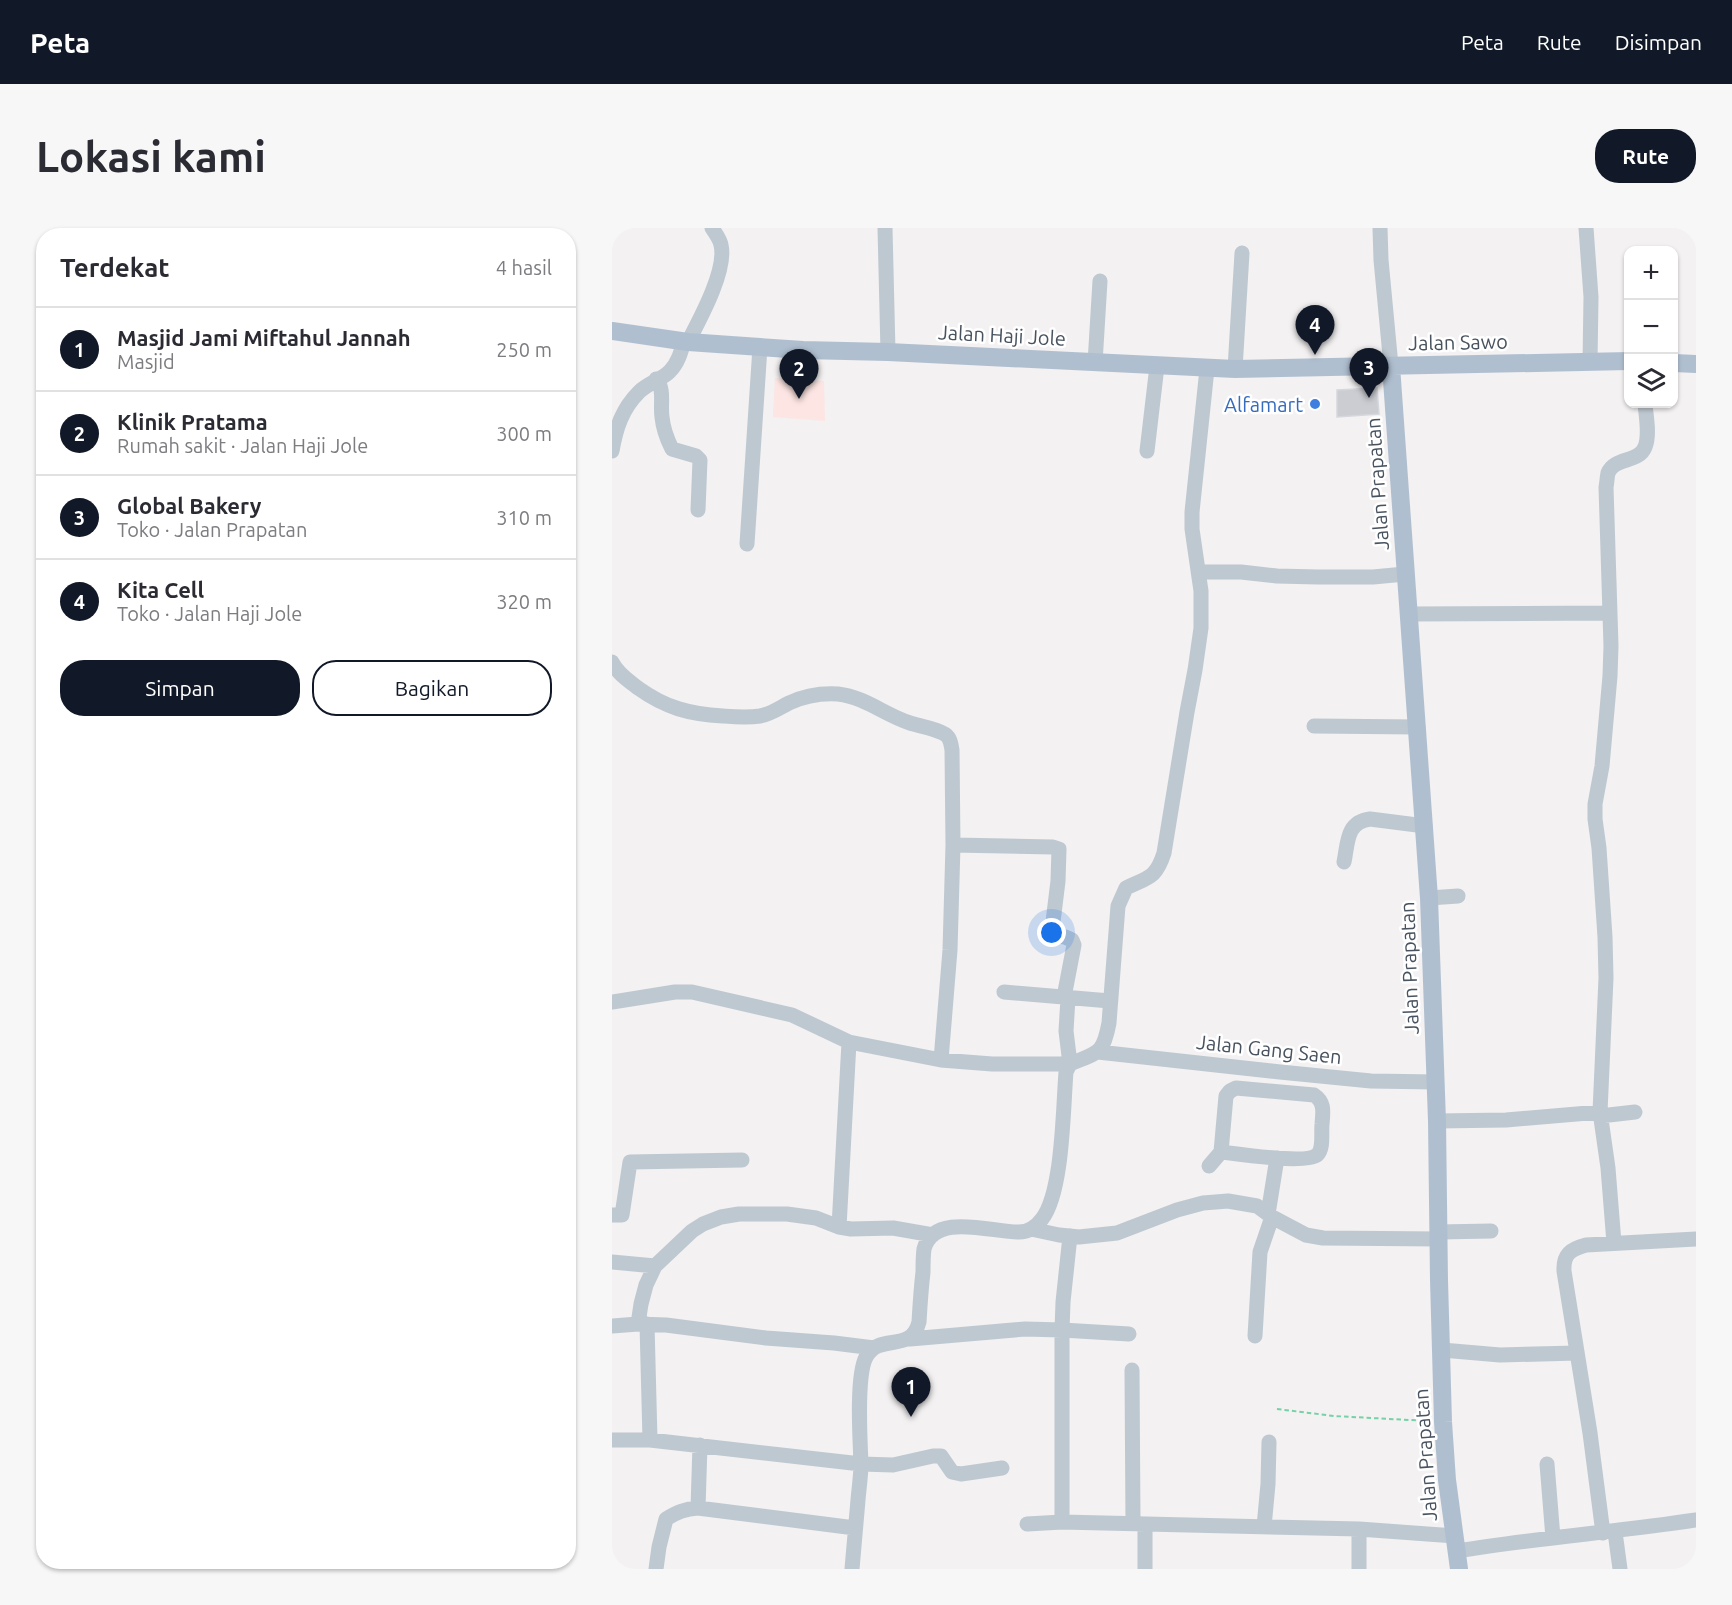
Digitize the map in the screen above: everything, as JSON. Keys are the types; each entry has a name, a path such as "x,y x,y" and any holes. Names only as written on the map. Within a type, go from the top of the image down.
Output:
{"main road":[{"name":"Jalan Haji Jole","path":"612,331 686,341 803,350 888,352 1207,369 1391,366"},
{"name":"Jalan Sawo","path":"1391,366 1624,361"},
{"path":"1678,363 1696,364"},
{"name":"Jalan Prapatan","path":"1391,366 1430,898 1443,1422 1447,1480 1459,1569"}],"street":[{"path":"612,452 623,411 640,391 669,372 678,360 714,289 722,257 721,244 712,228"},
{"path":"885,228 888,352"},
{"name":"Jalan Sawo","path":"1380,228 1391,366"},
{"path":"1586,228 1591,297 1590,362"},
{"path":"1235,369 1242,253"},
{"path":"1095,363 1100,281"},
{"path":"747,544 759,347"},
{"path":"1147,451 1157,366"},
{"path":"612,1002 675,992 692,992 792,1015 849,1042 941,1060 992,1064 1070,1064 1098,1052 1104,1046 1118,906 1126,888 1158,870 1164,853 1195,670 1201,628 1200,573 1192,529 1192,512 1207,369"},
{"path":"656,380 661,386 663,422 672,449 696,456 700,460 698,510"},
{"path":"1614,1243 1608,1168 1600,1114 1606,978 1595,804 1602,766 1610,676 1606,488 1608,473 1614,465 1637,457 1644,450 1647,442 1645,408"},
{"path":"1200,573 1241,572 1318,577 1373,577 1405,574"},
{"path":"1409,614 1609,613"},
{"path":"612,662 629,682 674,709 688,713 743,718 761,716 807,697 839,694 873,705 906,722 944,733 950,739 953,845 950,950 941,1060"},
{"path":"1314,726 1418,727"},
{"path":"1344,862 1349,835 1361,820 1370,819 1425,826"},
{"path":"650,1440 641,1304 646,1285 655,1266 692,1231 703,1224 721,1217 739,1214 787,1214 816,1218 838,1227 864,1230 893,1228 933,1235 945,1230 969,1226 1020,1232 1031,1229 1041,1221 1048,1210 1053,1195 1062,1135 1066,1072 1070,1064 1066,1031 1066,998 1074,945 1072,940 1053,935 1052,930 1059,849 953,845"},
{"path":"1430,898 1458,896"},
{"path":"1004,992 1110,1001"},
{"path":"838,1227 849,1042"},
{"name":"Jalan Gang Saen","path":"1098,1052 1371,1081 1436,1082"},
{"path":"1209,1166 1221,1152 1226,1096 1230,1091 1236,1088 1314,1095 1320,1099 1323,1106 1320,1150 1315,1157 1277,1158 1221,1152"},
{"path":"1437,1121 1506,1120 1635,1112"},
{"path":"1255,1336 1260,1252 1270,1216 1277,1158"},
{"path":"612,1215 622,1215 630,1162 742,1160"},
{"path":"1031,1229 1071,1236 1117,1233 1177,1210 1203,1203 1228,1201 1245,1202 1257,1206 1270,1216 1306,1235 1323,1238 1439,1236 1491,1231"},
{"path":"910,1339 917,1332 920,1322 924,1248 933,1235"},
{"path":"1062,1522 1062,1330 1071,1236"},
{"path":"1620,1569 1609,1533 1577,1353 1564,1258 1570,1251 1581,1246 1696,1239"},
{"path":"612,1262 655,1266"},
{"path":"612,1326 666,1325 766,1338 874,1348"},
{"path":"852,1569 861,1464 860,1383 866,1356 874,1348 910,1339 1026,1329 1129,1334"},
{"path":"1442,1350 1500,1354 1577,1353"},
{"path":"1132,1370 1139,1524 1145,1569"},
{"path":"612,1440 650,1440 861,1464 892,1465 941,1456 952,1472 961,1474 1002,1468"},
{"path":"1264,1527 1269,1442"},
{"path":"698,1508 700,1445"},
{"path":"1547,1464 1553,1538"},
{"path":"656,1569 666,1519 677,1512 698,1508 855,1528"},
{"path":"1027,1524 1062,1522 1359,1529 1456,1543 1609,1533 1696,1521"},
{"path":"1359,1529 1359,1569"}],"path":[{"path":"1277,1409 1334,1416 1443,1422"}],"shaded area":[{"path":"775,378 824,381 825,421 773,417"}],"building":[{"path":"1377,388 1379,414 1337,417 1337,390"}],"place":[{"name":"Kita Cell","path":"1315,355"},
{"name":"Global Bakery","path":"1369,398"},
{"name":"Klinik Pratama","path":"799,399"},
{"name":"Alfamart","path":"1315,404"},
{"name":"Masjid Jami Miftahul Jannah","path":"911,1417"}]}
